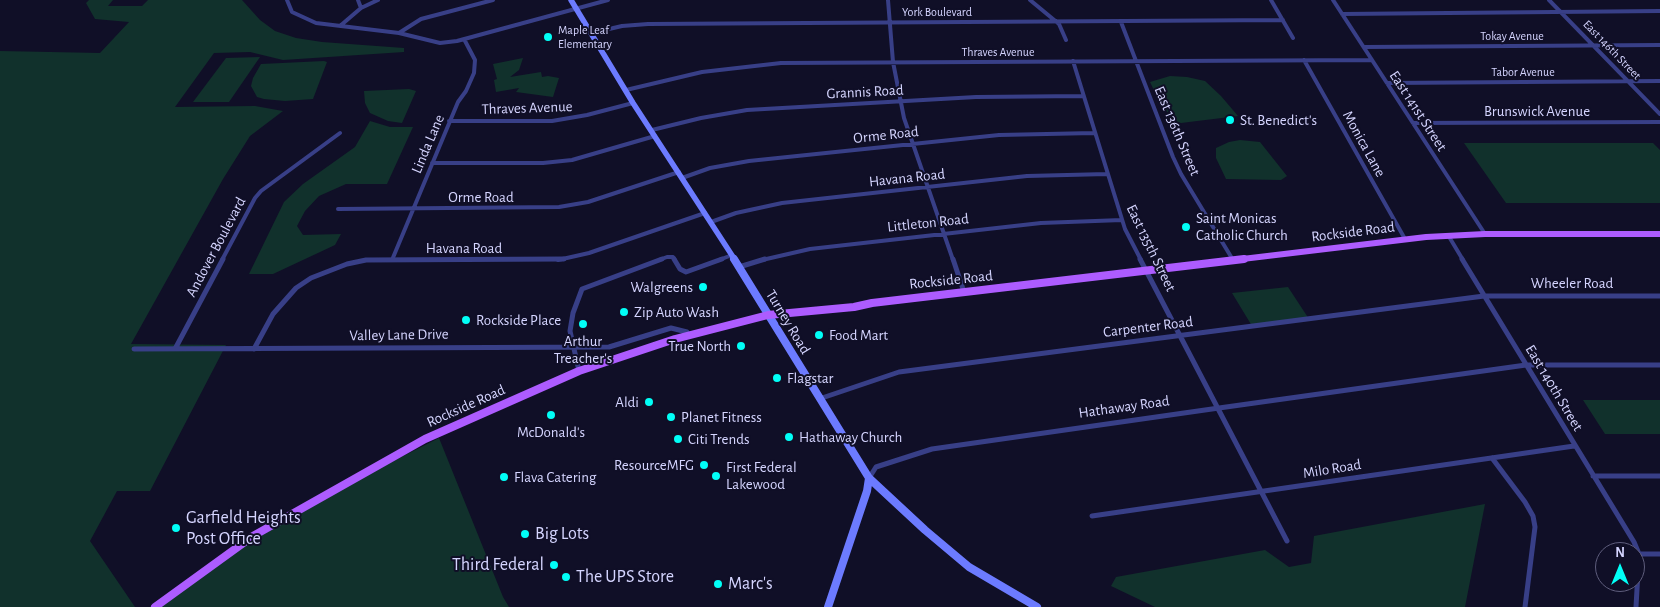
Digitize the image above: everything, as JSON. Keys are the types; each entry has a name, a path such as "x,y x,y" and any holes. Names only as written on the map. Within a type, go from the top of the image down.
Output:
{"main road":[{"name":"Turney Road","path":"570,0 732,255 869,478 925,530 969,567 1037,607"},
{"name":"Rockside Road","path":"155,607 253,536 420,442 579,371 689,336 768,315 1448,235 1660,234"},
{"path":"828,607 867,491 869,478"}],"street":[{"path":"287,0 292,12 316,23 399,32 440,43 464,39 608,0"},
{"path":"358,0 361,8"},
{"path":"340,26 361,8 378,0"},
{"path":"399,32 421,19 492,0"},
{"path":"888,0 893,62 900,101 912,143 964,292"},
{"path":"1030,0 1061,26 1066,40"},
{"path":"1271,0 1293,38"},
{"name":"East 141st Street","path":"1333,0 1485,234"},
{"name":"East 146th Street","path":"1549,0 1660,114"},
{"path":"1342,14 1660,11"},
{"name":"York Boulevard","path":"592,32 622,26 648,24 1283,20"},
{"name":"East 136th Street","path":"1120,22 1181,174 1233,260"},
{"name":"Linda Lane","path":"392,260 458,102 466,91 476,68 475,60 464,39"},
{"name":"Tokay Avenue","path":"1364,47 1660,45"},
{"name":"Monica Lane","path":"1304,60 1405,239"},
{"name":"Thraves Avenue","path":"626,90 685,75 741,66 794,63 1372,60"},
{"name":"East 135th Street","path":"1072,61 1122,220 1287,541"},
{"name":"Tabor Avenue","path":"1387,83 1660,82"},
{"name":"Grannis Road","path":"432,163 543,163 572,160 701,118 732,112 976,97 1083,96"},
{"name":"Thraves Avenue","path":"450,121 552,121 587,115 634,102"},
{"name":"Brunswick Avenue","path":"1413,123 1660,122"},
{"name":"Andover Boulevard","path":"175,349 254,198 340,133"},
{"name":"Orme Road","path":"338,208 559,207 588,202 680,175 749,161 999,135 1094,134"},
{"name":"Havana Road","path":"711,222 736,213 782,203 1027,176 1107,174"},
{"name":"Havana Road","path":"254,349 273,314 284,299 311,278 347,264 366,260 558,260 589,253 705,213"},
{"name":"Littleton Road","path":"739,267 798,250 1041,223 1122,220"},
{"name":"East 140th Street","path":"1448,235 1633,542"},
{"path":"579,371 570,331 573,313 580,292 586,286 667,257 673,257 680,270 686,272 732,255"},
{"name":"Wheeler Road","path":"1484,296 1660,296"},
{"name":"Carpenter Road","path":"820,399 899,372 1484,296"},
{"name":"Valley Lane Drive","path":"134,349 611,346 671,328 687,332 689,336"},
{"name":"Hathaway Road","path":"869,478 876,468 932,449 1219,408 1526,366 1660,365"},
{"name":"Milo Road","path":"1092,516 1574,446"},
{"path":"1492,458 1525,502 1533,516 1536,527 1525,607"},
{"path":"1593,476 1660,476"},
{"path":"1645,554 1660,554"},
{"path":"1636,607 1637,592"}],"green space":[{"path":"89,0 113,0 108,6 142,6 148,0 242,0 260,20 275,31 296,38 322,42 404,48 404,52 283,60 250,52 214,53 175,107 255,106 283,111 250,136 223,179 131,344 226,345 150,491 117,491 90,541 135,607 0,607 0,51 100,53 129,22 95,19 86,3"},
{"path":"260,57 229,102 193,102 226,58"},
{"path":"523,58 519,70 510,77 541,72 542,77 559,78 553,97 516,92 519,88 496,92 494,80 497,79 493,64"},
{"path":"327,62 313,99 285,101 264,99 257,97 251,86 261,64"},
{"path":"1170,76 1205,81 1238,116 1181,123 1174,121 1159,101 1150,82"},
{"path":"409,89 416,91 402,123 388,121 370,113 365,103 364,91"},
{"path":"370,121 390,127 413,127 387,184 346,184 319,196 305,211 297,226 303,235 341,234 335,245 273,274 249,274 284,202 303,184 355,147"},
{"path":"1240,140 1260,142 1287,176 1281,180 1226,179 1216,158 1216,148 1229,142"},
{"path":"1464,143 1653,143 1660,150 1660,203 1506,203"},
{"path":"1288,287 1309,319 1252,326 1232,293"},
{"path":"1583,400 1660,400 1660,434 1605,434"},
{"path":"439,438 503,597 509,607 155,607 253,536 332,492"},
{"path":"1485,504 1465,607 1155,607 1111,586 1116,577 1265,550 1289,567 1311,563 1314,536"}],"place":[{"name":"Maple Leaf Elementary","path":"548,37"},
{"name":"St. Benedict's","path":"1230,120"},
{"name":"Saint Monicas Catholic Church","path":"1186,227"},
{"name":"Walgreens","path":"703,287"},
{"name":"Zip Auto Wash","path":"624,312"},
{"name":"Rockside Place","path":"466,320"},
{"name":"Arthur Treacher's","path":"583,324"},
{"name":"Food Mart","path":"819,335"},
{"name":"True North","path":"741,346"},
{"name":"Flagstar","path":"777,378"},
{"name":"Aldi","path":"649,402"},
{"name":"McDonald's","path":"551,415"},
{"name":"Planet Fitness","path":"671,417"},
{"name":"Hathaway Church","path":"789,437"},
{"name":"Citi Trends","path":"678,439"},
{"name":"ResourceMFG","path":"704,465"},
{"name":"First Federal Lakewood","path":"716,476"},
{"name":"Flava Catering","path":"504,477"},
{"name":"Garfield Heights Post Office","path":"176,528"},
{"name":"Big Lots","path":"525,534"},
{"name":"Third Federal","path":"554,565"},
{"name":"The UPS Store","path":"566,577"},
{"name":"Marc's","path":"718,584"}]}
